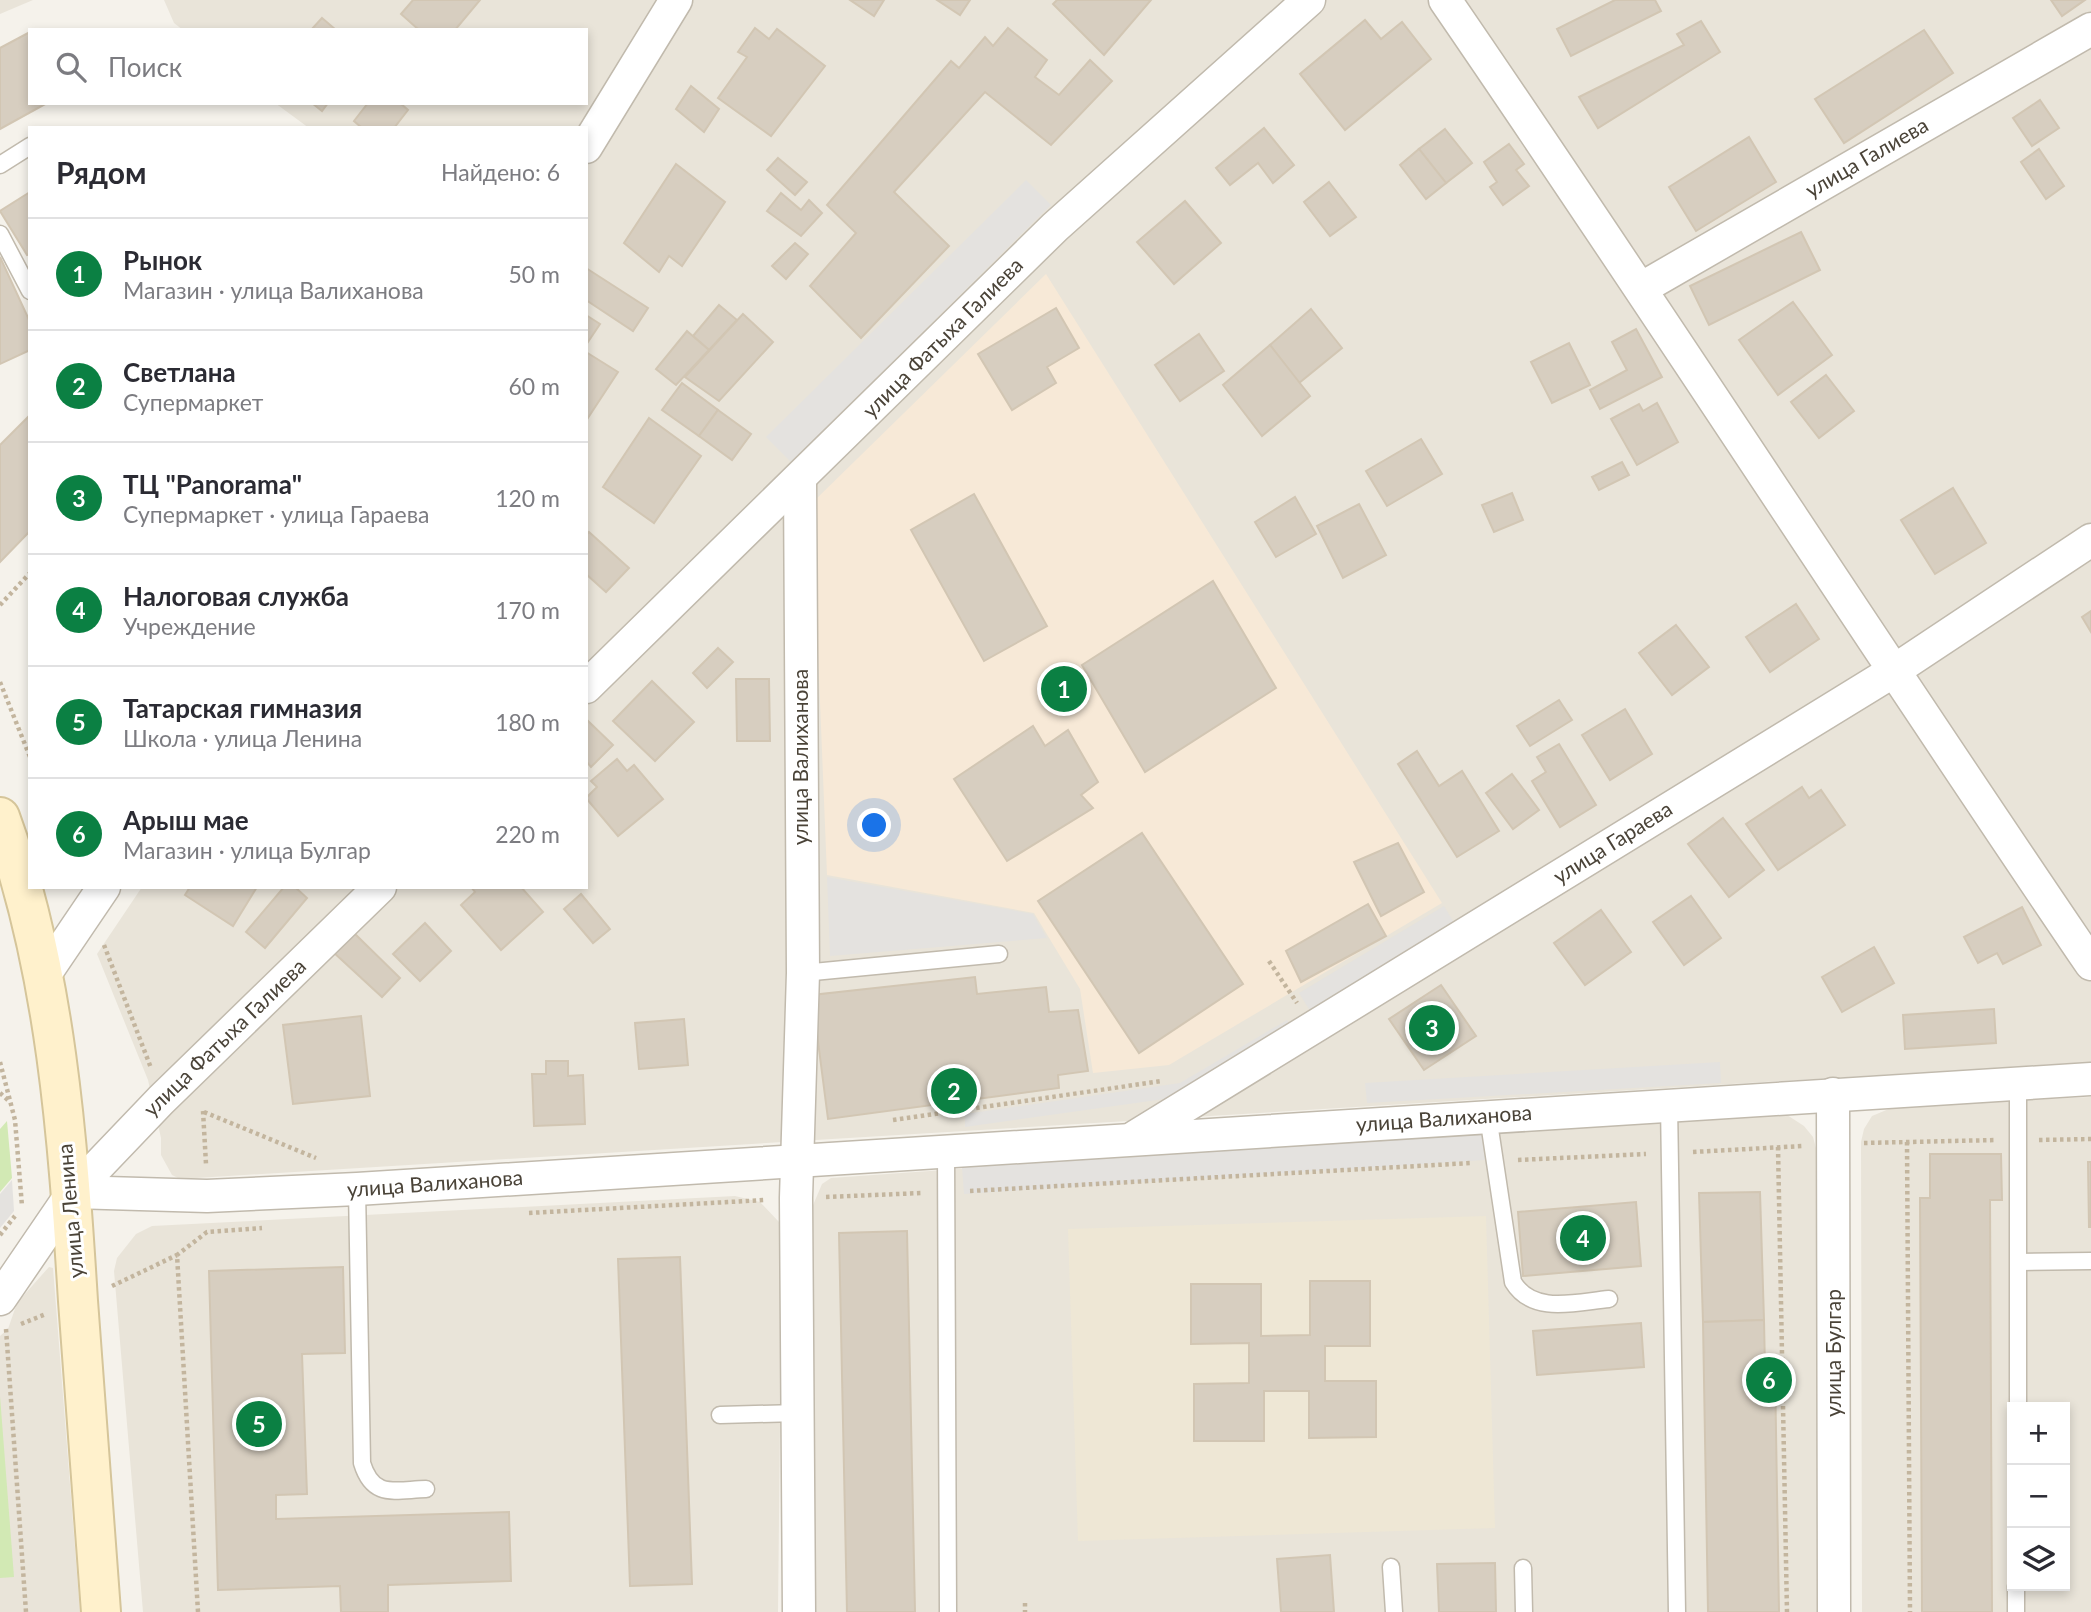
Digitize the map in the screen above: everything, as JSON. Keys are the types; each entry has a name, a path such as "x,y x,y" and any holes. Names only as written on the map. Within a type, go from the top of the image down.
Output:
{"main road":[{"name":"улица Ленина","path":"0,817 14,856 43,977 73,1192 102,1612"}],"street":[{"path":"588,144 676,0"},
{"name":"улица Фатыха Галиева","path":"588,685 1055,227 1309,0"},
{"path":"1445,0 1642,288 1892,672 2091,964"},
{"name":"улица Галиева","path":"1642,288 2091,29"},
{"name":"улица Валиханова","path":"799,1612 796,1198 803,973 800,480"},
{"name":"улица Гараева","path":"1130,1139 1892,672 2091,540"},
{"path":"43,977 103,889"},
{"name":"улица Фатыха Галиева","path":"0,1299 73,1192 171,1090 378,889"},
{"name":"улица Валиханова","path":"73,1192 207,1196 357,1189 2091,1079"},
{"name":"улица Булгар","path":"1833,1094 1834,1612"}],"lane":[{"path":"0,165 28,147"},
{"path":"0,234 28,288"},
{"path":"803,973 999,954"},
{"path":"2018,1084 2018,1402"},
{"path":"1669,1104 1672,1153 1677,1612"},
{"path":"1488,1116 1513,1282 1520,1293 1534,1301 1548,1304 1609,1299"},
{"path":"946,1151 944,1192 948,1612"},
{"path":"357,1189 362,1463 367,1478 375,1487 386,1491 426,1489"},
{"path":"2020,1262 2091,1261"},
{"path":"720,1415 798,1413"},
{"path":"1391,1567 1394,1612"},
{"path":"1523,1568 1524,1612"},
{"path":"2016,1591 2016,1612"}],"path":[{"path":"0,605 28,575"},
{"path":"0,682 28,752"},
{"path":"0,1062 10,1102 24,1204 0,1235"},
{"path":"0,1093 10,1102"},
{"path":"521,1214 1835,1144 2091,1139"},
{"path":"1908,1142 1909,1612"},
{"path":"1778,1147 1787,1612"},
{"path":"198,1612 177,1255 207,1232 275,1228"},
{"path":"0,1324 8,1329 26,1612"},
{"path":"1025,1603 1025,1612"}],"shaded area":[{"path":"0,0 33,0 0,14"},
{"path":"164,0 2091,0 2091,1062 180,1179 172,1175 161,1155 161,1138 148,1080 97,954 141,889 588,889 588,126 306,126 278,105 588,105 588,28 180,28 174,23"},
{"path":"1026,180 1051,205 791,462 766,437"},
{"path":"1046,274 1442,903 1169,1065 1093,1073 1080,989 1034,913 827,875 812,503"},
{"path":"827,877 1033,914 1047,938 830,956"},
{"path":"1444,906 1460,933 1317,1022 1299,993"},
{"path":"1287,1020 1298,1035 1193,1095 965,1127 965,1114 1180,1083"},
{"path":"1720,1062 1721,1083 1367,1103 1365,1083"},
{"path":"2091,1097 2091,1612 1862,1612 1861,1142 1864,1129 1872,1116 1896,1106"},
{"path":"1769,1111 1784,1113 1804,1126 1813,1137 1817,1152 1818,1612 811,1612 811,1210 822,1184 831,1178"},
{"path":"1483,1133 1485,1160 964,1194 962,1167"},
{"path":"12,1180 14,1211 0,1228 0,1194"},
{"path":"735,1196 760,1202 779,1222 782,1236 778,1612 143,1612 114,1271 117,1258 136,1234 152,1226"},
{"path":"1486,1216 1495,1528 1078,1541 1068,1229"},
{"path":"49,1267 53,1268 80,1612 0,1612 0,1336 8,1329 17,1303"}],"green space":[{"path":"7,1121 12,1178 0,1192 0,1129"},
{"path":"0,1396 14,1577 0,1578"}],"building":[{"path":"413,0 480,0 457,28 417,28 401,14"},
{"path":"850,0 884,0 874,16"},
{"path":"937,0 970,0 960,15"},
{"path":"1057,0 1151,0 1104,55 1053,4"},
{"path":"1615,0 1655,0 1661,11 1571,56 1557,29"},
{"path":"2051,0 2085,0 2062,16"},
{"path":"322,18 334,28 313,28"},
{"path":"1365,20 1381,39 1402,22 1431,59 1345,130 1300,74"},
{"path":"1701,21 1720,52 1598,128 1579,97 1684,45 1677,34"},
{"path":"755,28 769,39 777,29 825,66 771,136 718,98 747,57 738,52"},
{"path":"1008,28 1047,60 1035,77 1059,95 1090,60 1112,81 1051,145 985,92 894,192 949,246 861,338 810,286 856,233 827,205 951,61 959,68 985,37 993,46"},
{"path":"1924,30 1953,73 1844,143 1815,99"},
{"path":"28,33 28,105 43,105 0,129 0,48"},
{"path":"691,86 719,109 704,132 676,109"},
{"path":"2040,100 2059,128 2032,146 2013,118"},
{"path":"314,105 326,105 322,111"},
{"path":"366,105 402,105 408,110 396,126 360,126 354,121"},
{"path":"1264,128 1294,165 1273,183 1258,163 1230,185 1216,168"},
{"path":"1445,129 1472,163 1446,183 1419,149"},
{"path":"1749,137 1776,182 1696,231 1669,187"},
{"path":"1509,144 1524,164 1516,170 1529,186 1503,205 1490,187 1497,182 1484,162"},
{"path":"1419,149 1446,183 1426,199 1400,165"},
{"path":"2039,149 2064,186 2046,199 2021,162"},
{"path":"778,158 807,182 795,195 767,170"},
{"path":"676,164 725,202 682,266 669,256 659,272 624,243"},
{"path":"1329,182 1356,217 1330,236 1304,202"},
{"path":"28,193 28,255 27,255 0,211"},
{"path":"781,193 801,210 809,200 822,213 801,236 767,211"},
{"path":"1185,201 1221,243 1174,284 1137,242"},
{"path":"1801,232 1820,270 1709,325 1690,286"},
{"path":"795,243 808,254 786,279 772,266"},
{"path":"0,257 28,318 28,351 0,364"},
{"path":"588,269 648,308 633,331 588,301"},
{"path":"1793,302 1832,355 1778,395 1739,340"},
{"path":"719,305 737,320 709,350 693,336"},
{"path":"1056,308 1079,348 1047,367 1056,383 1012,410 978,354"},
{"path":"1311,309 1342,348 1299,383 1270,345"},
{"path":"743,314 773,342 719,401 685,377"},
{"path":"588,316 600,324 588,342"},
{"path":"1636,329 1662,377 1600,409 1590,390 1627,370 1612,342"},
{"path":"687,331 709,350 676,385 656,369"},
{"path":"1199,334 1224,371 1180,401 1155,365"},
{"path":"1569,343 1590,385 1552,403 1531,362"},
{"path":"1270,345 1310,396 1262,436 1223,385"},
{"path":"588,353 618,372 588,418"},
{"path":"1826,375 1854,411 1819,438 1791,402"},
{"path":"682,383 718,410 699,436 662,410"},
{"path":"1657,403 1678,442 1637,465 1611,419 1639,404 1643,411"},
{"path":"718,410 751,434 732,460 699,436"},
{"path":"28,417 28,533 0,562 0,445"},
{"path":"649,418 701,456 654,523 603,487"},
{"path":"1421,439 1442,474 1387,506 1366,471"},
{"path":"1622,462 1629,475 1599,490 1592,477"},
{"path":"1953,488 1986,543 1935,574 1901,520"},
{"path":"1512,493 1523,520 1494,532 1482,505"},
{"path":"974,494 1047,626 984,661 911,530"},
{"path":"1295,497 1316,534 1276,557 1255,522"},
{"path":"1359,504 1386,555 1343,578 1317,526"},
{"path":"588,533 629,568 606,592 588,576"},
{"path":"1213,581 1276,688 1145,772 1082,665"},
{"path":"1796,604 1819,639 1770,672 1746,637"},
{"path":"2091,611 2091,632 2082,617"},
{"path":"1676,625 1709,667 1672,695 1639,653"},
{"path":"718,648 733,662 707,688 693,673"},
{"path":"736,679 769,679 770,741 737,741"},
{"path":"652,681 694,722 655,761 613,721"},
{"path":"1559,700 1572,720 1530,746 1517,726"},
{"path":"1625,709 1652,754 1610,780 1582,735"},
{"path":"588,721 613,745 591,767 588,763"},
{"path":"1033,726 1045,746 1068,730 1098,782 1081,795 1093,808 1007,861 954,779"},
{"path":"1559,744 1596,805 1560,827 1532,781 1546,772 1537,757"},
{"path":"1417,751 1439,786 1462,771 1499,831 1457,857 1398,764"},
{"path":"617,759 627,771 634,765 663,799 618,836 588,800 588,796 597,787 591,781"},
{"path":"1512,774 1539,810 1513,829 1486,793"},
{"path":"1802,787 1809,798 1821,790 1845,825 1778,870 1746,824"},
{"path":"1723,818 1764,870 1729,897 1688,844"},
{"path":"1142,833 1243,984 1139,1053 1038,901"},
{"path":"1398,843 1424,892 1381,916 1354,862"},
{"path":"189,889 256,889 233,926 185,895"},
{"path":"282,889 297,889 307,898 265,948 246,932"},
{"path":"473,889 523,889 543,912 501,950 461,905 475,892"},
{"path":"581,894 610,929 593,943 564,909"},
{"path":"1691,896 1721,938 1684,965 1653,922"},
{"path":"1368,904 1386,936 1301,982 1286,951"},
{"path":"2022,907 2041,945 2003,964 1997,953 1978,963 1964,937"},
{"path":"1601,910 1631,952 1585,985 1554,943"},
{"path":"425,923 451,951 420,981 393,954"},
{"path":"352,931 400,978 382,997 332,951"},
{"path":"1874,947 1894,983 1842,1012 1822,977"},
{"path":"975,977 977,994 1046,987 1049,1012 1078,1010 1088,1071 1058,1075 1059,1088 828,1119 812,995"},
{"path":"1441,985 1476,1036 1424,1070 1389,1019"},
{"path":"1994,1009 1996,1043 1905,1049 1903,1015"},
{"path":"361,1016 370,1096 293,1104 283,1025"},
{"path":"684,1019 688,1065 639,1069 635,1023"},
{"path":"546,1061 568,1061 568,1076 583,1075 585,1124 534,1126 532,1074 546,1074"},
{"path":"1930,1154 2001,1154 2002,1200 1990,1200 1992,1612 1922,1612 1920,1198 1930,1198"},
{"path":"2088,1162 2091,1162 2091,1227 2089,1227"},
{"path":"1760,1192 1764,1320 1703,1322 1699,1193"},
{"path":"1636,1202 1641,1266 1523,1276 1518,1212"},
{"path":"907,1231 915,1612 847,1612 839,1233"},
{"path":"680,1257 692,1584 630,1586 618,1259"},
{"path":"343,1267 345,1353 302,1354 307,1494 276,1495 276,1519 509,1512 511,1581 388,1585 388,1612 341,1612 340,1586 218,1590 209,1271"},
{"path":"1310,1281 1370,1281 1370,1346 1325,1346 1325,1381 1376,1381 1376,1437 1309,1438 1309,1391 1264,1391 1264,1441 1194,1441 1194,1384 1249,1383 1249,1343 1191,1344 1191,1284 1261,1284 1261,1336 1310,1335"},
{"path":"1764,1320 1765,1370 1775,1371 1779,1612 1708,1612 1703,1322"},
{"path":"1641,1323 1644,1367 1537,1375 1533,1331"},
{"path":"1330,1555 1334,1612 1281,1612 1277,1559"},
{"path":"1495,1563 1496,1612 1439,1612 1437,1564"}],"place":[{"name":"Рынок","path":"1064,689"},
{"name":"ТЦ \"Panorama\"","path":"1432,1028"},
{"name":"Светлана","path":"954,1091"},
{"name":"Налоговая служба","path":"1583,1238"},
{"name":"Арыш мае","path":"1769,1380"},
{"name":"Татарская гимназия","path":"259,1424"}]}
